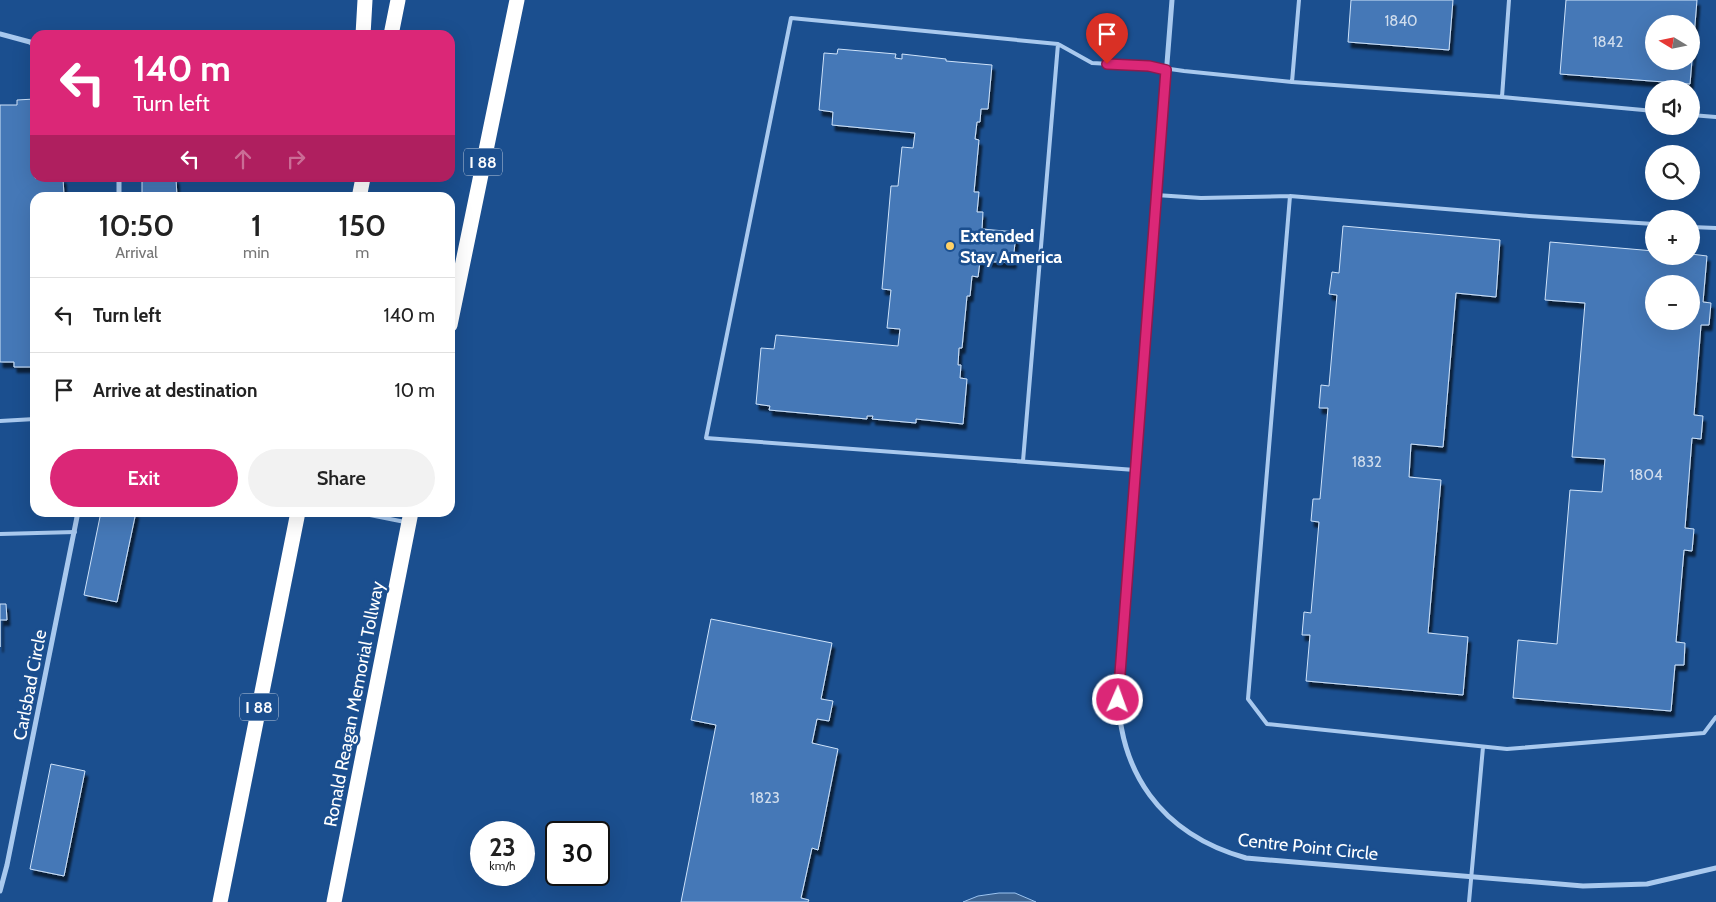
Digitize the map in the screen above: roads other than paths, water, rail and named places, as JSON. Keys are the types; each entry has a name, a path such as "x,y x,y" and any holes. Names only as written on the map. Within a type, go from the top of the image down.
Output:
{"highway":[{"path":"363,30 365,0"},
{"path":"392,30 398,0"},
{"name":"I 88","path":"455,301 517,0"},
{"name":"I 88","path":"220,902 297,517"},
{"name":"Ronald Reagan Memorial Tollway","path":"334,902 410,518"}],"street":[{"name":"Centre Point Circle","path":"1172,0 1118,700 1125,747 1137,776 1153,801 1198,840 1246,858 1583,886 1647,884 1716,868"},
{"path":"0,34 30,42"},
{"name":"Carlsbad Circle","path":"0,892 8,865 77,517"}],"lane":[{"path":"1292,82 1299,0"},
{"path":"1502,97 1509,0"},
{"path":"1135,470 706,438 791,18 1058,44 1092,63 1149,66 1166,70 1292,82 1502,97 1645,110"},
{"path":"1023,461 1058,44"},
{"path":"1700,116 1716,117"},
{"path":"1156,195 1201,198 1290,196 1519,216 1645,223"},
{"path":"1290,196 1248,700 1267,724 1507,749 1704,733 1716,717"},
{"path":"1700,227 1716,228"},
{"path":"0,421 30,420"},
{"path":"0,534 75,532"},
{"path":"1469,902 1483,747"}],"water":[{"path":"1015,893 1036,902 963,902 978,896"}],"place":[{"name":"Extended Stay America","path":"950,246"}]}
